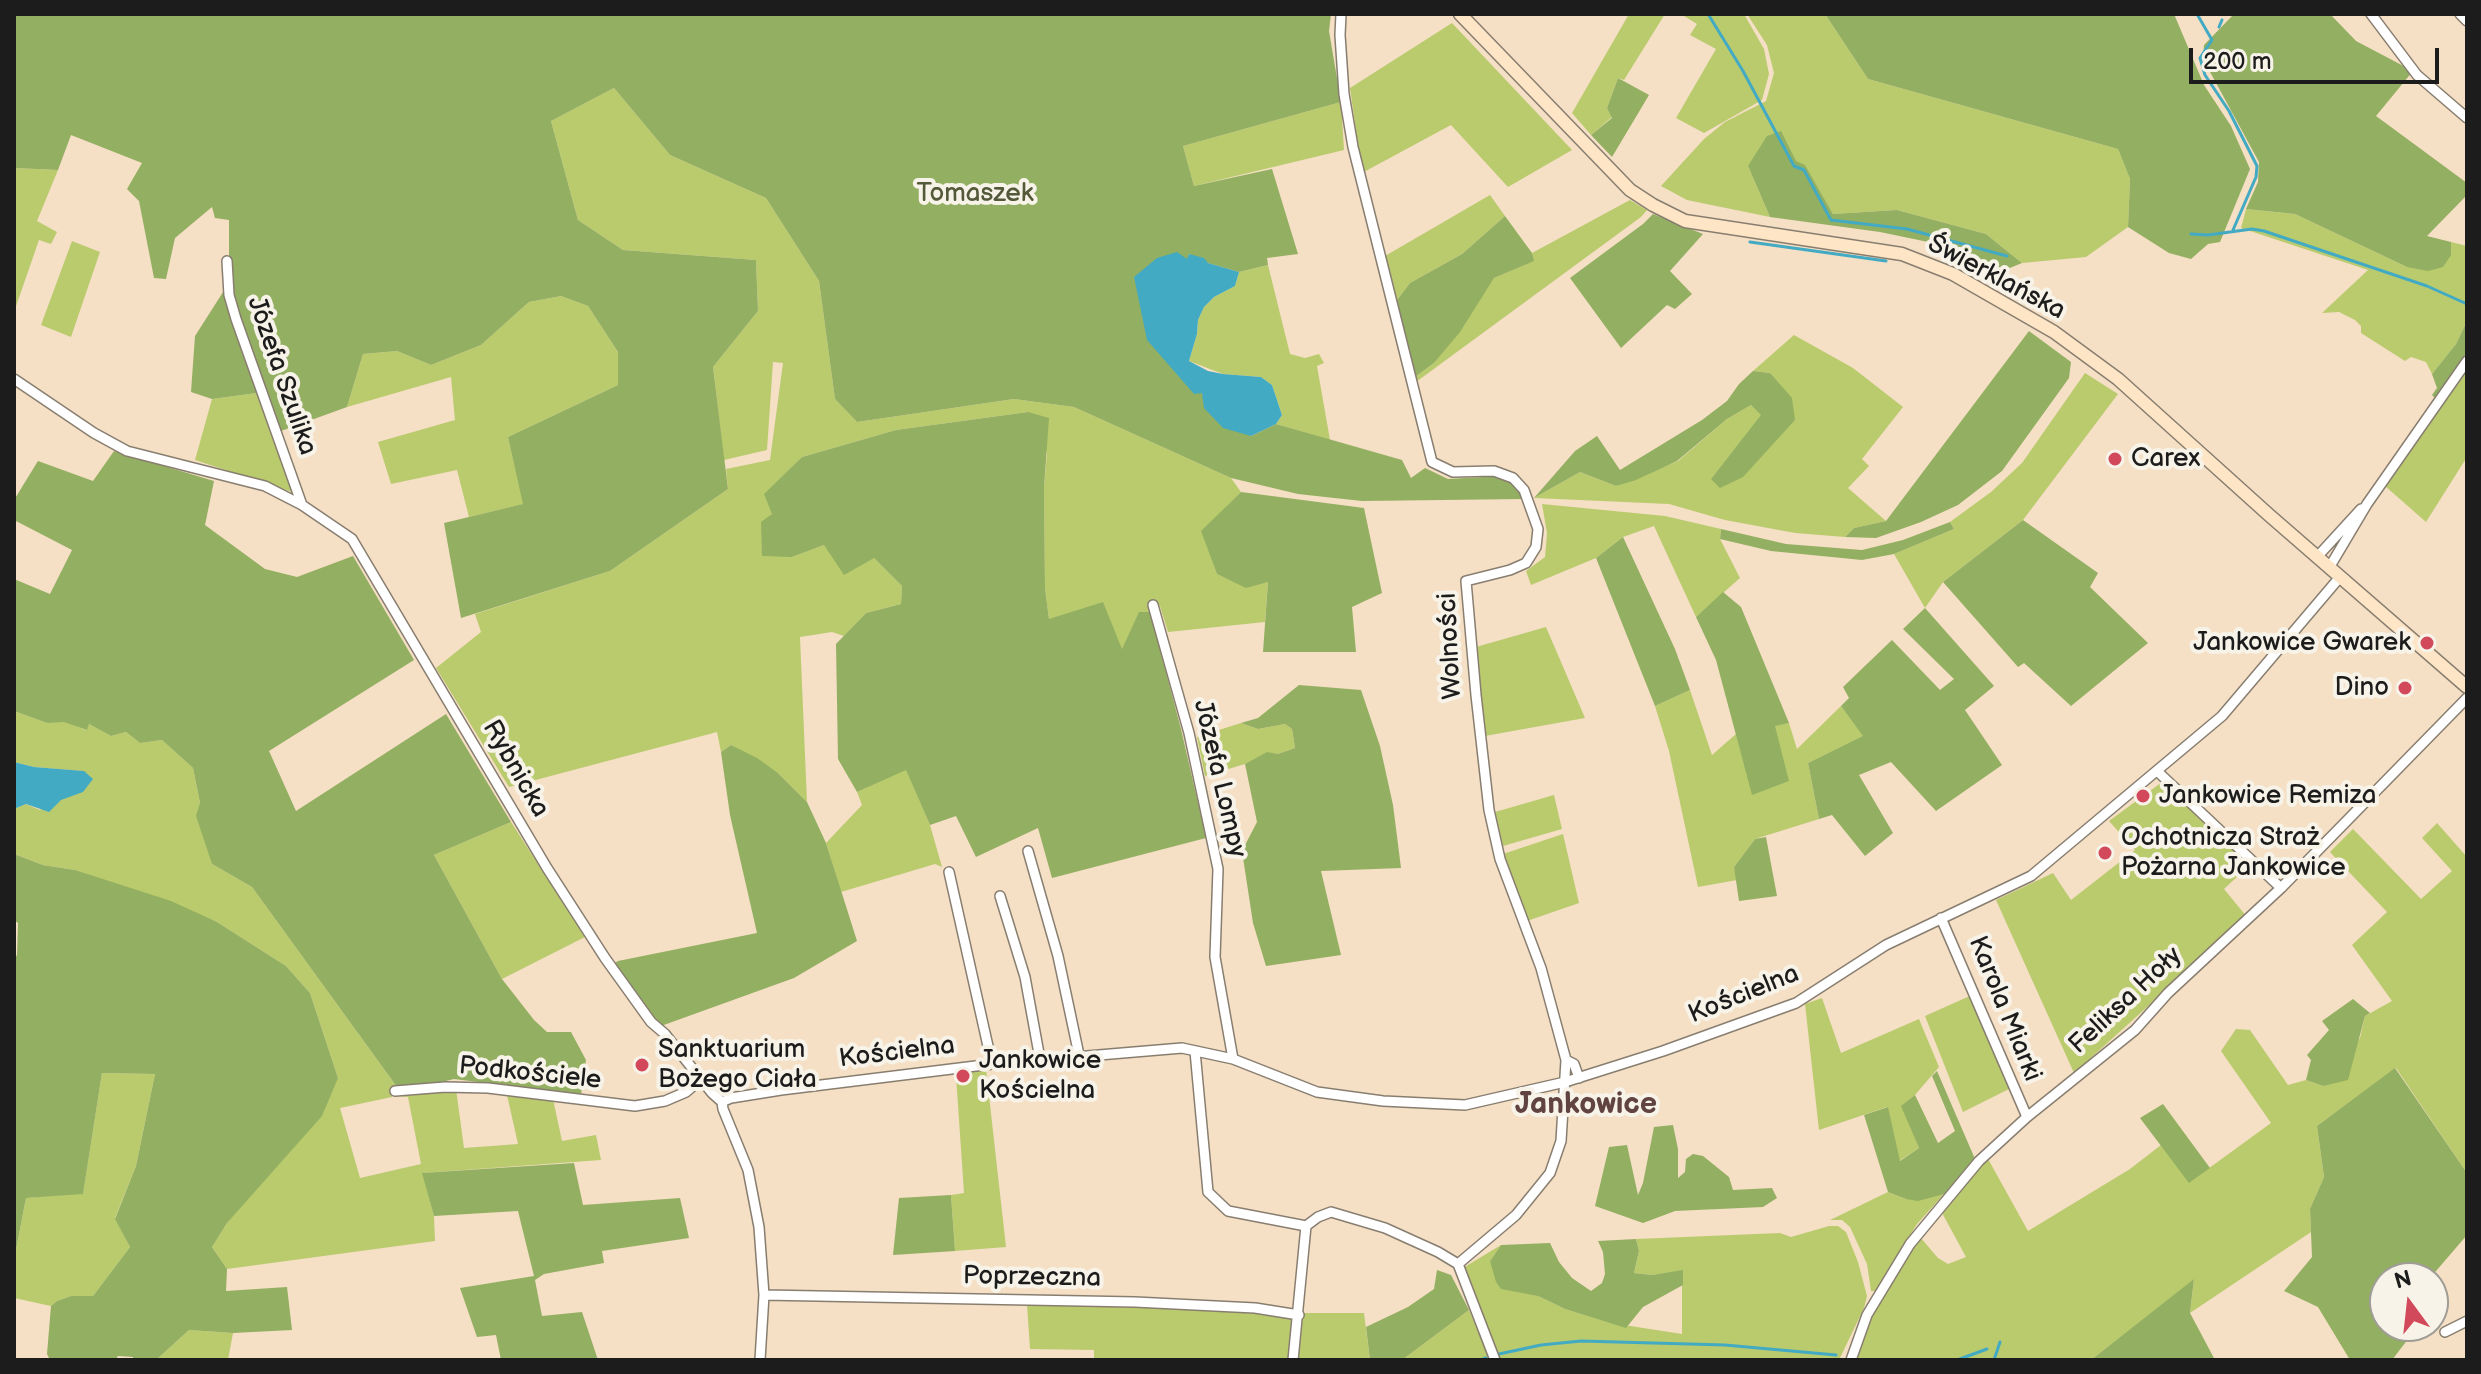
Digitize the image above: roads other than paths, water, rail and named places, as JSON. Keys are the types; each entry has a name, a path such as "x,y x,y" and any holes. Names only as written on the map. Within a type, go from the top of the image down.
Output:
{"main road":[{"name":"Świerklańska","path":"1460,14 1630,190 1685,221 1902,254 1953,274 2054,332 2118,379 2467,687"}],"street":[{"name":"Wolności","path":"1341,14 1344,94 1353,147 1432,462 1453,472 1494,471 1513,478 1524,490 1538,529 1536,547 1526,563 1466,581 1489,810 1500,859 1541,968 1566,1060 1561,1141 1550,1173 1516,1215 1458,1264"},
{"path":"2371,14 2417,75 2467,118"},
{"path":"2460,14 2467,21"},
{"name":"Józefa Szulika","path":"227,261 229,295 236,319 302,505"},
{"path":"2317,557 2367,504 2467,361"},
{"name":"Rybnicka","path":"14,379 94,433 127,451 265,486 302,505 352,539 584,926 632,999 722,1102 748,1170 754,1196 764,1295 760,1360"},
{"name":"Kościelna","path":"722,1102 781,1090 992,1064 1182,1048 1233,1059 1317,1092 1383,1101 1465,1105 1579,1078 1796,1003 1886,945 2031,876 2222,716 2334,572 2367,504"},
{"name":"Józefa Lompy","path":"1153,605 1189,733 1218,869 1215,957 1233,1059"},
{"name":"Feliksa Hoły","path":"1851,1360 1867,1315 1910,1244 1979,1161 2027,1117 2135,1030 2168,993 2281,888 2467,698"},
{"path":"2157,771 2281,888"},
{"path":"1028,851 1058,956 1079,1055"},
{"path":"949,872 992,1064"},
{"path":"1000,896 1025,977 1040,1059"},
{"name":"Karola Miarki","path":"1941,918 2027,1117"},
{"path":"1195,1051 1208,1192 1228,1211 1306,1226 1331,1212 1385,1228 1438,1252 1458,1264 1495,1360"},
{"name":"Wolności","path":"1566,1060 1574,1064 1579,1078"},
{"name":"Podkościele","path":"395,1091 488,1088 635,1106 665,1101 686,1092 701,1079"},
{"path":"1293,1360 1306,1226"},
{"name":"Poprzeczna","path":"764,1295 1135,1302 1255,1308 1299,1315"},
{"path":"2449,1330 2467,1321"}],"water":[{"path":"1177,252 1187,259 1189,254 1239,272 1235,286 1214,297 1204,307 1189,361 1208,371 1261,377 1272,385 1282,415 1276,424 1251,436 1223,428 1204,408 1202,393 1194,394 1147,340 1134,277 1157,258"},
{"path":"14,762 34,767 84,771 93,779 83,792 61,800 49,812 26,804 14,809"}],"waterway":[{"path":"1708,14 1794,166 1804,170 1831,220 1907,229 2007,256"},
{"path":"2197,14 2212,40 2200,58 2205,75 2229,111 2257,166 2256,177 2233,230"},
{"path":"2219,27 2222,20"},
{"path":"2191,234 2252,229 2264,231 2427,286 2467,304"},
{"path":"1750,242 1886,261"},
{"path":"1499,1354 1581,1341 1725,1345 1836,1355"},
{"path":"1994,1360 2000,1342"},
{"path":"1957,1360 1987,1349"},
{"path":"1481,1360 1486,1358"}],"place":[{"name":"Carex","path":"2115,459"},
{"name":"Jankowice Gwarek","path":"2427,643"},
{"name":"Dino","path":"2405,688"},
{"name":"Jankowice Remiza","path":"2143,796"},
{"name":"Ochotnicza Straż Pożarna Jankowice","path":"2105,853"},
{"name":"Sanktuarium Bożego Ciała","path":"642,1065"},
{"name":"Jankowice Kościelna","path":"963,1076"}],"district":[{"name":"Jankowice","path":"1586,1105"}],"park label":[{"name":"Tomaszek","path":"975,194"}]}
